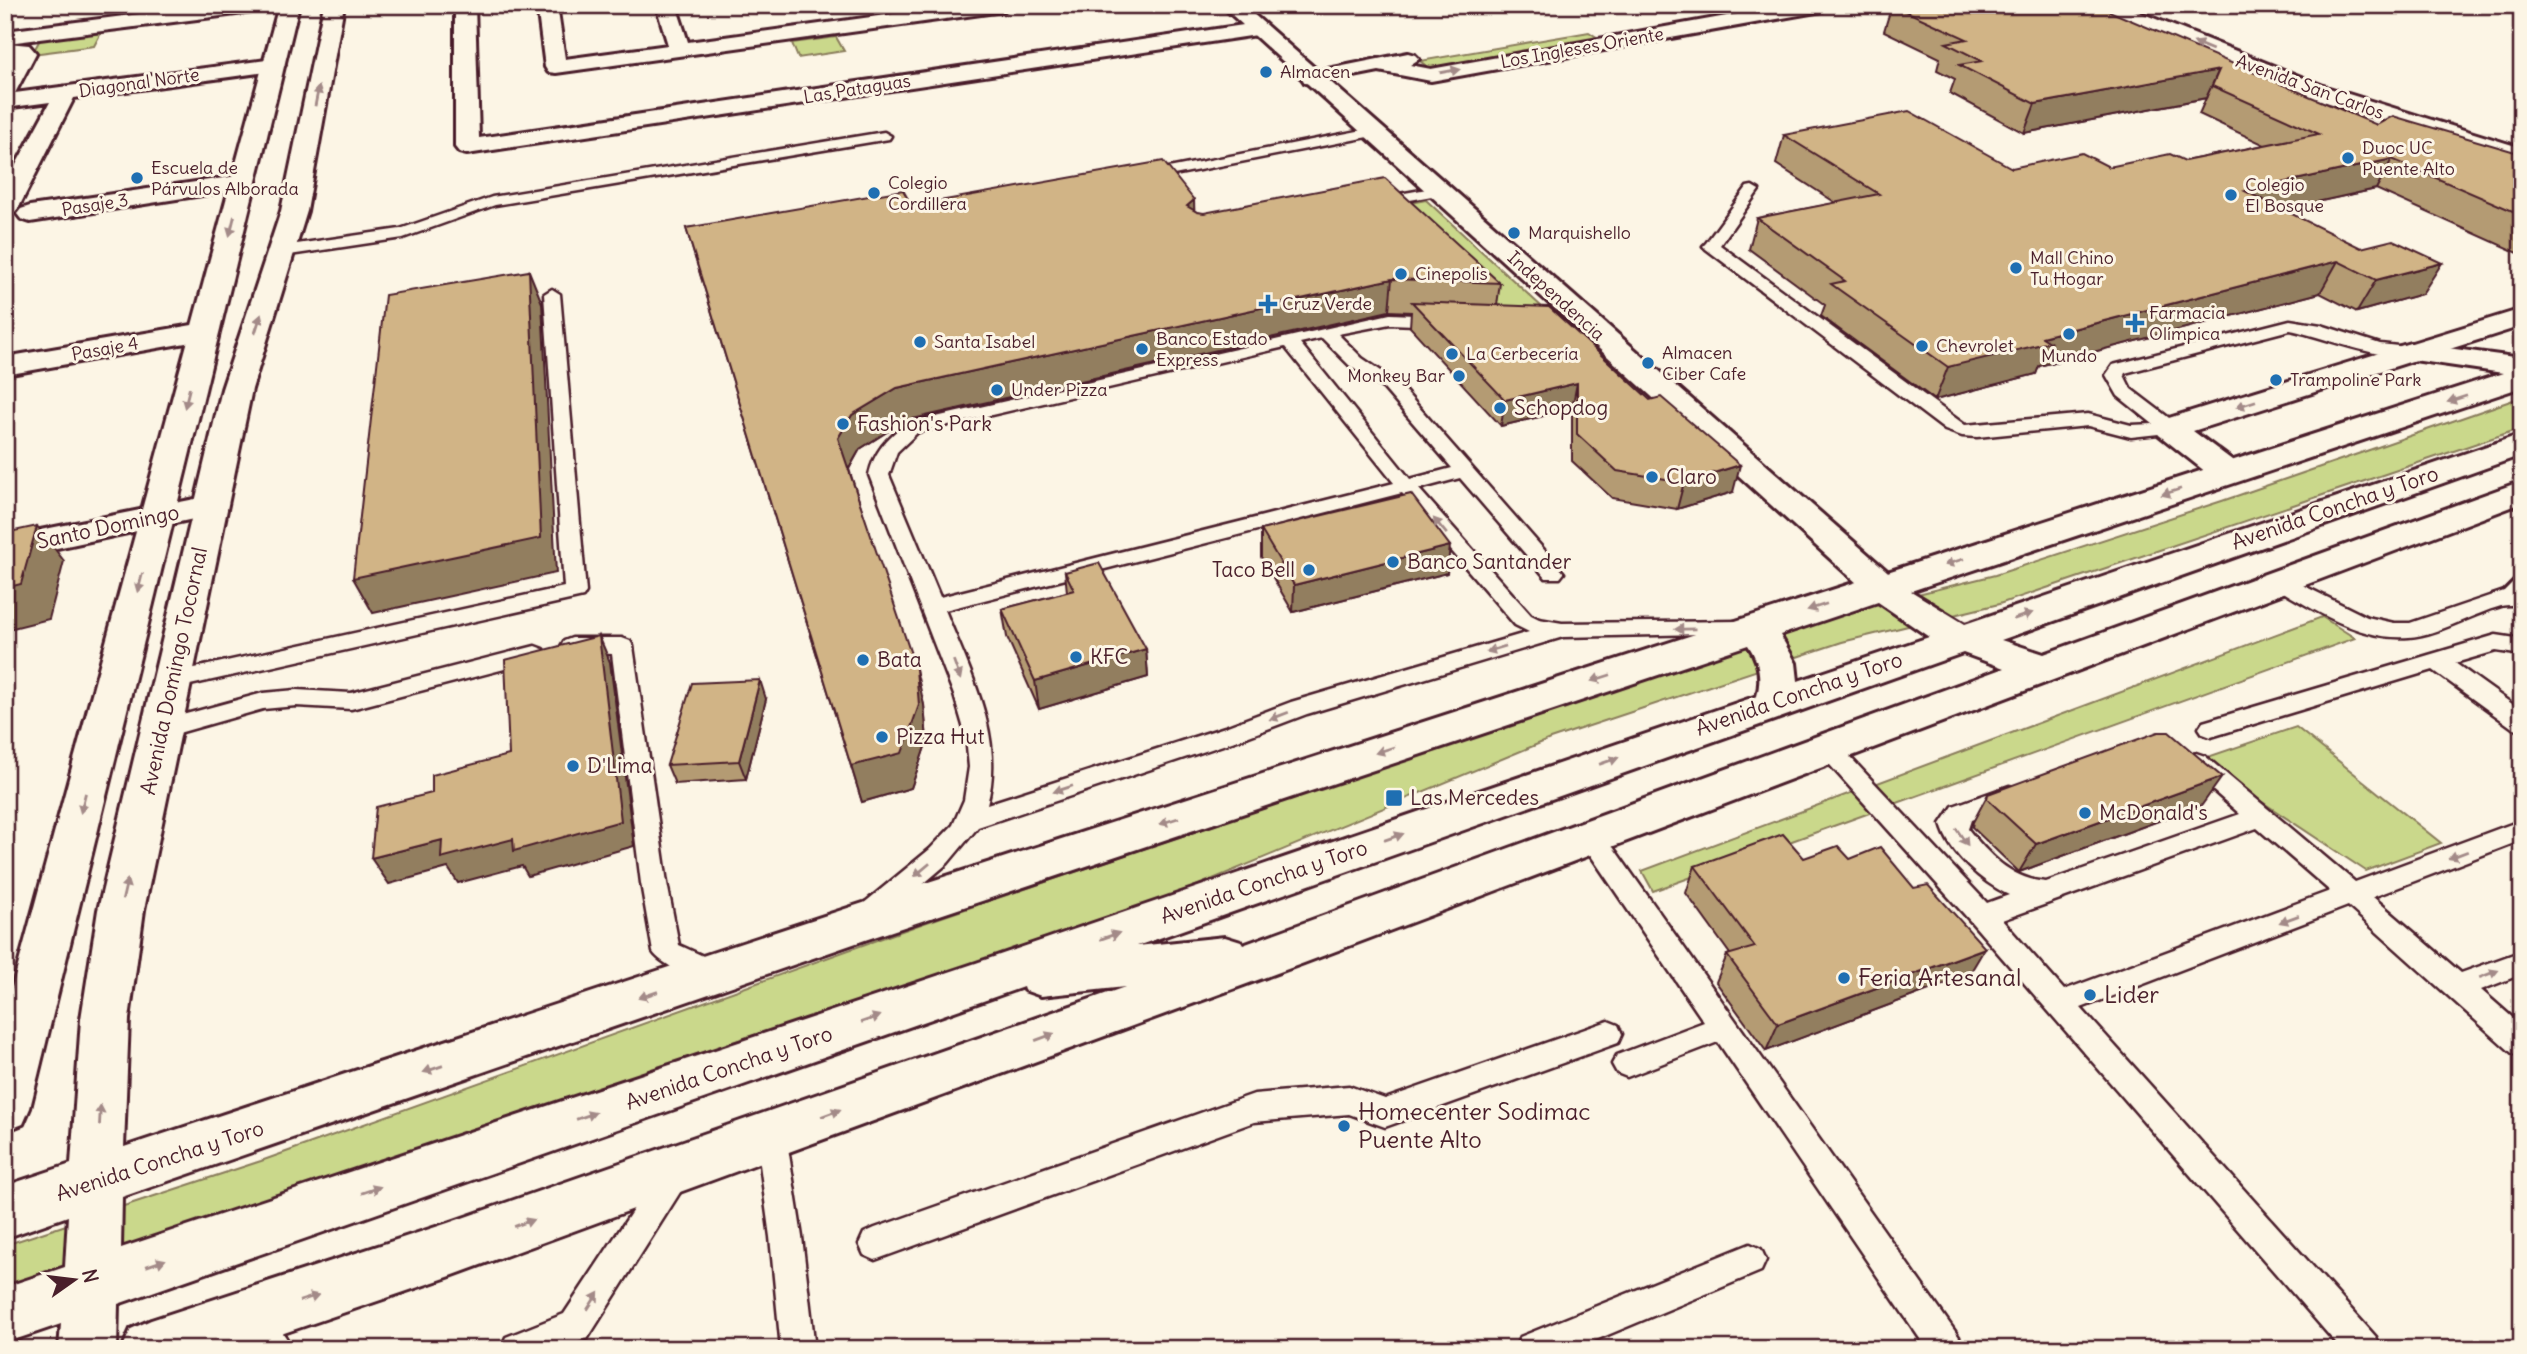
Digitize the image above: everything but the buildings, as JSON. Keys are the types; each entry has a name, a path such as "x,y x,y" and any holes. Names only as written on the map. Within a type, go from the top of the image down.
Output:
{"main road":[{"path":"99,25 109,5"},
{"path":"5,37 260,5"},
{"name":"Las Pataguas","path":"465,5 467,147 1245,18"},
{"path":"547,5 556,67 799,34 921,11 1003,5"},
{"path":"666,5 680,50"},
{"path":"1313,78 1728,5"},
{"name":"Los Ingleses Oriente","path":"1383,66 1431,75 1822,5"},
{"name":"Avenida San Carlos","path":"2093,10 2318,92 2522,156"},
{"name":"Avenida San Carlos","path":"2093,10 2280,96 2372,128 2522,174"},
{"path":"790,15 799,34"},
{"name":"Independencia","path":"1245,18 1438,191 1576,326 1904,605 1959,639 2047,668"},
{"path":"5,1108 244,182 270,140 274,65 285,23 304,33 332,19"},
{"name":"Avenida Domingo Tocornal","path":"88,1349 106,1019 121,910 237,389 294,211 332,19"},
{"path":"5,49 22,49 26,53 5,92"},
{"name":"Diagonal Norte","path":"5,101 274,65"},
{"path":"5,228 21,222 14,210 66,93"},
{"path":"270,140 309,133"},
{"name":"Pasaje 3","path":"14,210 244,182"},
{"path":"223,265 251,264 282,254"},
{"path":"2170,428 2522,317"},
{"name":"Pasaje 4","path":"5,366 204,332"},
{"path":"2410,352 2522,367"},
{"name":"Avenida Concha y Toro","path":"5,1212 858,924 2522,377"},
{"path":"2170,428 2228,473"},
{"name":"Avenida Concha y Toro","path":"5,1315 976,983 2522,444"},
{"path":"2308,517 2514,494"},
{"path":"151,1349 260,1334 423,1259 1288,949 2514,494"},
{"name":"Santo Domingo","path":"5,548 210,506"},
{"path":"1754,628 1772,650 1778,663 1780,679 1773,704"},
{"path":"976,983 1288,949"}],"lane":[{"path":"1127,180 1373,132"},
{"path":"282,254 403,233 492,201 884,136"},
{"path":"1752,190 1711,246 1952,426 1977,431 2088,420 2131,431 2170,428"},
{"path":"1359,206 1438,191"},
{"path":"172,681 575,592 551,294"},
{"path":"858,924 937,857 969,820 978,788 981,761 978,736 933,606 879,475 880,461 888,447 912,428 1326,332 1390,319 1456,321"},
{"path":"2170,428 2124,391 2115,375 2119,369 2290,325 2315,329 2378,349 2410,352"},
{"path":"1326,332 1356,362 1390,385 1553,573"},
{"path":"1289,341 1406,485 1523,620 1534,626 1562,630 1754,628"},
{"path":"933,606 1465,471"},
{"path":"2278,580 2341,614 2381,628 2399,631 2412,630 2502,598 2520,596"},
{"path":"969,820 1233,733 1299,708 1562,630"},
{"path":"2211,728 2496,643 2522,647"},
{"path":"161,729 267,701 297,698 328,703 351,701 565,646 622,646 654,883 667,951 713,973"},
{"path":"2435,660 2522,723"},
{"path":"1829,749 1982,916 2364,1349"},
{"path":"2172,751 2203,766 2522,1044"},
{"path":"2036,785 1962,813 1954,824 1962,840 1999,878 2018,889 2046,893"},
{"path":"1982,916 2259,817"},
{"path":"2059,1004 2522,830"},
{"path":"1591,837 1947,1349"},
{"path":"2457,987 2522,962"},
{"path":"1627,1064 1724,1027"},
{"path":"875,1244 1254,1108 1349,1100 1385,1113 1608,1034"},
{"path":"771,1135 785,1225 798,1349"},
{"path":"518,1349 576,1326 679,1167"},
{"path":"1532,1349 1749,1260"}],"green space":[{"path":"103,29 94,46 32,54 42,36"},
{"path":"1589,32 1601,40 1430,69 1420,61"},
{"path":"836,37 844,51 798,58 792,43"},
{"path":"1426,200 1556,320 1499,318 1383,208"},
{"path":"2522,397 2522,428 1999,604 1842,642 1550,739 1092,929 5,1297 5,1245 261,1161 924,923 1717,655 1869,606 1995,575 2222,501"},
{"path":"2322,617 2355,638 1653,891 1642,871"},
{"path":"2296,727 2441,843 2366,871 2199,760"}],"place":[{"name":"Almacen","path":"1266,72"},
{"name":"Duoc UC Puente Alto","path":"2348,158"},
{"name":"Escuela de Párvulos Alborada","path":"137,178"},
{"name":"Colegio Cordillera","path":"874,193"},
{"name":"Colegio El Bosque","path":"2231,195"},
{"name":"Marquishello","path":"1514,233"},
{"name":"Mall Chino Tu Hogar","path":"2016,268"},
{"name":"Cinepolis","path":"1401,274"},
{"name":"Cruz Verde","path":"1268,304"},
{"name":"Farmacia Olímpica","path":"2135,323"},
{"name":"Mundo","path":"2069,334"},
{"name":"Santa Isabel","path":"920,342"},
{"name":"Chevrolet","path":"1922,346"},
{"name":"Banco Estado Express","path":"1142,349"},
{"name":"La Cerbecería","path":"1452,354"},
{"name":"Almacen Ciber Cafe","path":"1648,363"},
{"name":"Monkey Bar","path":"1459,376"},
{"name":"Trampoline Park","path":"2276,380"},
{"name":"Under Pizza","path":"997,390"},
{"name":"Schopdog","path":"1500,408"},
{"name":"Fashion's Park","path":"843,424"},
{"name":"Claro","path":"1652,477"},
{"name":"Banco Santander","path":"1393,562"},
{"name":"Taco Bell","path":"1309,570"},
{"name":"KFC","path":"1076,657"},
{"name":"Bata","path":"863,660"},
{"name":"Pizza Hut","path":"882,737"},
{"name":"D'Lima","path":"573,766"},
{"name":"Las Mercedes","path":"1394,798"},
{"name":"McDonald's","path":"2085,813"},
{"name":"Feria Artesanal","path":"1844,978"},
{"name":"Lider","path":"2090,995"},
{"name":"Homecenter Sodimac Puente Alto","path":"1344,1126"}]}
